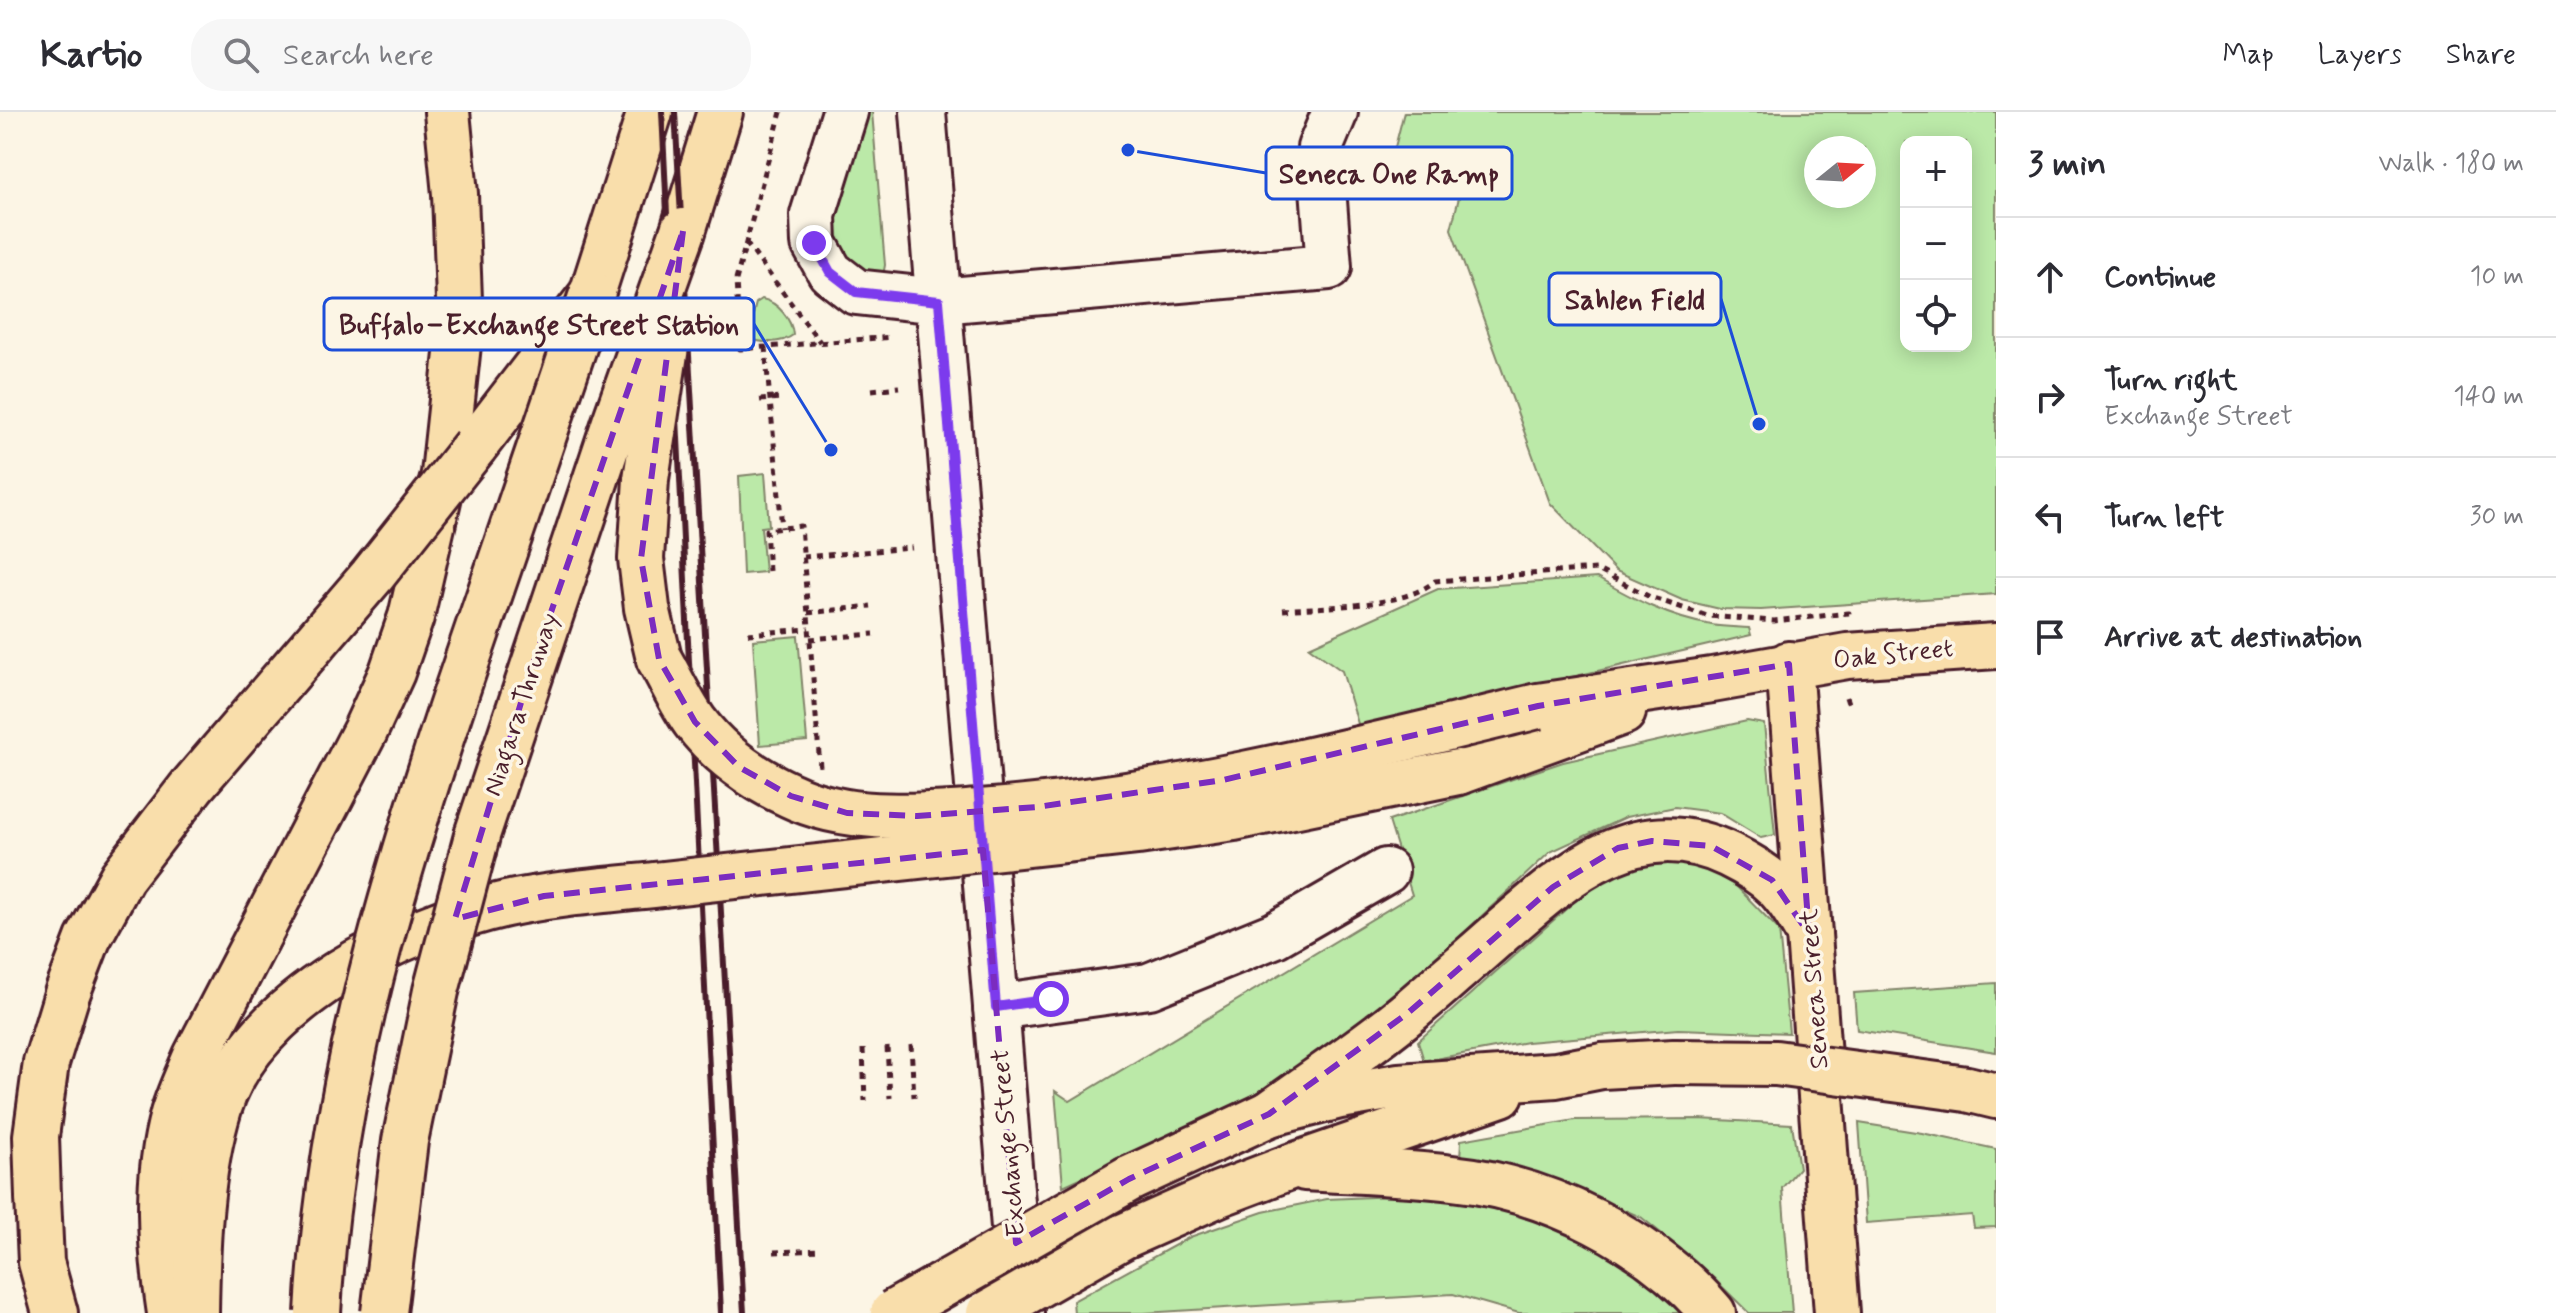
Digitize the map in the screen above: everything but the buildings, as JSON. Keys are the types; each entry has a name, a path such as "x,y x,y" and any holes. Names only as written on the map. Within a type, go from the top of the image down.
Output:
{"main road":[{"path":"170,1313 162,1263 160,1207 163,1159 174,1112 196,1056 365,731 392,672 411,617 444,474 460,326 455,194 447,112"},
{"path":"318,1313 331,1169 348,1076 387,908 433,760 592,294 650,112"},
{"name":"Niagara Thruway","path":"384,1313 405,1141 436,991 478,832 605,451 683,231 720,112"},
{"path":"683,231 646,479 641,559 647,608 659,659 695,722 739,767 791,796 847,813 917,816 1037,807 1223,780 1538,706 1712,680"},
{"path":"55,1313 41,1262 36,1136 46,1063 88,939 122,877 192,786 372,576 592,294"},
{"name":"Oak Street","path":"1712,680 1847,656 1996,646"},
{"name":"Seneca Street","path":"1789,664 1837,1313"},
{"path":"196,1313 197,1242 204,1172 220,1106 242,1061 270,1025 329,977 452,920 544,896 1138,832 1234,818 1458,772 1712,680"},
{"path":"893,1313 1129,1179 1269,1114 1408,1013 1553,887 1582,866 1618,848 1652,841 1681,841 1711,846 1772,880 1790,900 1809,934"},
{"path":"1269,1114 1377,1089 1556,1075 1602,1066 1674,1062 1776,1063 1982,1092"},
{"path":"989,1313 1122,1237 1219,1194 1556,1075"},
{"path":"1290,1167 1454,1178 1518,1191 1574,1212 1637,1247 1694,1291 1713,1313"}],"street":[{"path":"845,112 813,215 814,243 830,272 856,292 939,301 1329,267 1320,148 1335,112"},
{"name":"Exchange Street","path":"923,112 1021,1313"},
{"path":"996,1007 1149,986 1275,935 1386,871"}],"path":[{"path":"781,112 736,280 740,349 895,337"},
{"path":"746,243 820,342"},
{"path":"765,347 782,528"},
{"path":"872,390 899,387"},
{"path":"760,400 781,398"},
{"path":"769,571 766,530 801,526 820,776"},
{"path":"803,557 912,548"},
{"path":"1283,610 1382,600 1423,591 1435,581 1596,569 1650,597 1707,616 1774,621 1849,613"},
{"path":"808,613 871,606"},
{"path":"748,634 809,629"},
{"path":"810,639 874,634"},
{"path":"1846,697 1849,706"},
{"path":"911,1045 914,1097"},
{"path":"887,1047 890,1098"},
{"path":"863,1049 865,1101"},
{"path":"774,1252 820,1250"}],"highlighted area":[{"path":"683,231 641,559 659,659 695,722 739,767 791,796 847,813 917,816 1037,807 1223,780 1538,706 1789,664 1809,934 1772,880 1711,846 1652,841 1618,848 1553,887 1408,1013 1269,1114 1129,1179 1016,1243 983,850 544,896 455,919 531,670"}],"green space":[{"path":"862,112 872,112 885,265 883,276 851,262 837,246 834,234 837,200"},
{"path":"1404,112 1996,112 1996,594 1761,610 1720,609 1682,600 1616,571 1550,503 1451,229 1465,174 1394,151"},
{"path":"762,299 783,312 793,335 773,342 751,339 749,330 756,303"},
{"path":"765,473 769,526 761,527 765,572 743,574 739,476"},
{"path":"1597,578 1667,613 1712,625 1749,628 1751,635 1359,727 1342,671 1309,647 1438,589"},
{"path":"798,636 807,741 760,745 753,640"},
{"path":"1747,721 1764,724 1775,835 1761,838 1720,813 1675,807 1626,817 1550,852 1378,1013 1273,1090 1063,1186 1055,1091 1070,1101 1412,895 1389,821 1563,762"},
{"path":"1664,858 1697,863 1737,887 1779,930 1789,1033 1678,1029 1527,1042 1424,1061 1418,1041 1584,893 1630,865"},
{"path":"1996,983 1996,1052 1857,1030 1854,993"},
{"path":"1699,1119 1792,1124 1799,1168 1782,1188 1792,1313 1749,1313 1696,1261 1641,1217 1562,1183 1460,1160 1461,1140 1575,1120"},
{"path":"1859,1123 1996,1149 1996,1227 1974,1228 1972,1215 1866,1223"},
{"path":"1395,1196 1494,1207 1548,1223 1620,1262 1687,1313 1519,1313 1453,1294 1144,1313 1074,1313 1073,1301 1190,1237 1263,1212 1327,1199"}],"railway":[{"path":"662,112 721,1313"},
{"path":"675,112 744,1313"}],"place":[{"name":"Seneca One Ramp","path":"1128,150"},
{"name":"Sahlen Field","path":"1759,424"},
{"name":"Buffalo–Exchange Street Station","path":"831,450"}],"route":[{"path":"814,243 830,272 856,292 939,301 996,1007 1051,999"}]}
